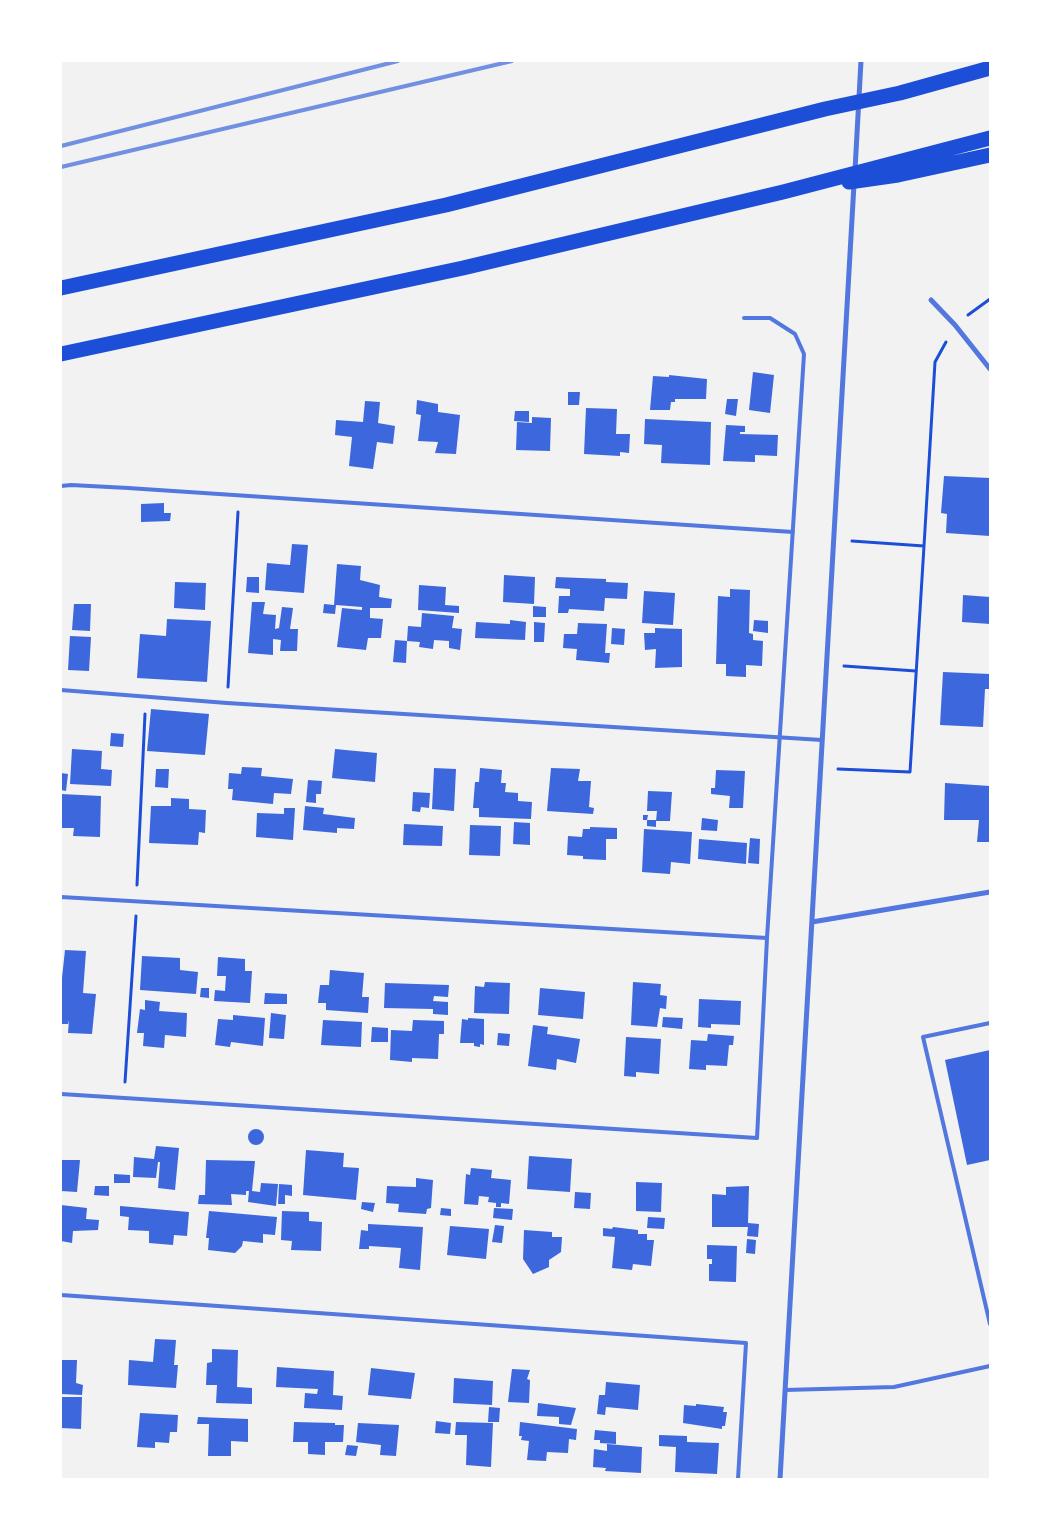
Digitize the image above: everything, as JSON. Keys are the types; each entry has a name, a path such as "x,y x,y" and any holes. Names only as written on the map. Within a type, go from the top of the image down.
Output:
{"highway":[{"path":"61,288 446,205 825,109 900,93 990,66"},
{"path":"61,354 463,268 783,192 990,138"},
{"path":"783,192 898,175 990,155"}],"street":[{"path":"780,1479 861,61"},
{"path":"931,300 955,325 990,369"},
{"path":"812,922 990,892"}],"lane":[{"path":"61,1094 757,1138 767,938 804,354 795,334 770,318 744,318"},
{"path":"61,486 128,488 793,532"},
{"path":"61,690 228,703 822,740"},
{"path":"61,896 767,938"},
{"path":"990,1023 923,1037 990,1324"},
{"path":"61,1295 746,1343 738,1479"},
{"path":"785,1390 894,1387 990,1366"}],"path":[{"path":"821,768 910,772 935,362 955,325 990,299"},
{"path":"228,703 239,496"},
{"path":"833,540 924,546"},
{"path":"826,665 916,671"}],"building":[{"path":"753,372 774,375 770,413 749,410"},
{"path":"669,375 707,379 706,399 675,399 675,402 671,402 670,410 650,410 653,376 669,377"},
{"path":"568,392 580,392 579,405 568,405"},
{"path":"727,399 738,399 736,416 725,414"},
{"path":"417,400 438,404 438,412 460,415 456,454 435,453 438,442 418,441 421,415 416,414"},
{"path":"365,401 380,402 378,423 395,426 393,444 377,442 373,469 349,466 352,437 335,435 336,420 363,422"},
{"path":"586,408 617,409 616,434 630,434 629,453 620,452 620,456 584,454"},
{"path":"515,411 529,411 529,422 514,421"},
{"path":"532,417 551,418 550,451 516,450 517,422 532,423"},
{"path":"645,419 711,422 710,465 661,463 662,445 644,444"},
{"path":"726,425 745,426 745,432 740,432 740,434 778,435 777,456 755,455 755,462 723,461"},
{"path":"944,476 990,478 990,536 946,533 947,514 941,513"},
{"path":"164,503 164,513 171,513 170,521 141,522 141,504"},
{"path":"292,544 308,545 304,593 265,590 267,563 290,565"},
{"path":"337,564 361,566 360,580 380,585 379,597 392,599 391,608 370,608 370,618 383,619 381,638 368,638 366,650 337,647 342,608 362,610 362,607 336,605 335,614 323,613 324,604 334,605"},
{"path":"504,575 535,577 534,604 503,602"},
{"path":"247,577 259,577 259,593 246,592"},
{"path":"556,577 606,579 606,582 628,583 627,599 605,598 604,611 569,609 568,613 558,613 559,596 570,596 570,589 555,588"},
{"path":"175,582 206,583 205,610 174,608"},
{"path":"419,585 446,587 445,605 459,606 459,613 418,610"},
{"path":"730,589 750,590 749,633 753,634 753,640 763,641 762,666 746,665 746,677 726,676 726,664 716,664 718,596 730,597"},
{"path":"644,591 675,593 673,625 642,623"},
{"path":"963,595 990,597 990,624 962,622"},
{"path":"252,602 265,602 263,614 276,615 275,629 279,628 282,607 293,608 290,629 298,629 297,651 280,651 281,640 273,639 273,655 248,653"},
{"path":"74,604 91,604 90,631 72,630"},
{"path":"533,606 546,607 546,617 533,617"},
{"path":"422,613 454,616 452,628 462,629 460,650 449,648 449,641 434,640 433,649 419,647 420,642 407,641 408,626 421,627"},
{"path":"167,619 211,621 207,682 137,678 140,634 166,636"},
{"path":"510,620 526,622 525,640 475,638 476,622 510,624"},
{"path":"754,620 768,621 768,633 753,631"},
{"path":"534,622 545,623 544,642 534,642"},
{"path":"578,623 607,624 605,653 610,653 609,663 576,660 577,649 563,648 564,634 577,634"},
{"path":"612,628 625,629 624,645 611,644"},
{"path":"655,628 682,629 682,667 655,668 656,649 645,650 644,633 655,633"},
{"path":"70,636 91,637 89,671 68,670"},
{"path":"395,640 407,641 406,663 393,662"},
{"path":"943,672 990,674 990,689 985,689 983,727 940,725"},
{"path":"151,709 209,714 205,755 147,751"},
{"path":"111,733 124,734 123,747 110,746"},
{"path":"72,749 102,751 101,769 112,770 111,786 70,784"},
{"path":"335,749 377,753 375,782 332,778"},
{"path":"242,767 262,768 261,776 293,779 291,794 274,793 273,804 232,800 233,789 228,789 229,773 241,774"},
{"path":"434,768 456,769 454,811 432,809"},
{"path":"480,768 502,770 501,783 506,783 505,792 518,793 518,801 532,802 531,819 479,817 479,808 473,808 475,782 479,782"},
{"path":"551,768 580,769 578,781 591,781 589,807 594,808 593,814 547,811"},
{"path":"156,769 169,769 168,788 155,787"},
{"path":"716,770 745,771 743,808 729,808 730,796 711,794 711,788 715,788"},
{"path":"61,773 68,774 66,791 61,790"},
{"path":"308,780 322,781 321,794 316,794 316,803 306,802"},
{"path":"945,783 990,786 990,842 977,842 979,820 944,820"},
{"path":"648,791 672,792 670,821 656,821 657,811 647,811"},
{"path":"413,792 430,793 429,808 421,807 420,812 412,811"},
{"path":"61,794 101,796 100,837 73,836 74,828 61,828"},
{"path":"171,798 189,799 189,809 206,810 205,833 199,832 198,845 149,843 151,806 171,806"},
{"path":"305,806 324,808 323,814 355,818 354,829 337,828 337,833 303,830"},
{"path":"284,808 295,808 293,840 256,837 257,813 284,814"},
{"path":"643,815 648,815 647,820 643,820"},
{"path":"702,818 718,820 717,831 701,830"},
{"path":"647,820 656,820 656,827 647,826"},
{"path":"514,822 530,823 530,845 513,844"},
{"path":"404,824 443,826 442,846 403,845"},
{"path":"470,825 501,826 500,856 469,855"},
{"path":"590,827 617,828 617,839 606,839 606,860 583,859 583,856 567,855 568,836 582,837 583,829 590,829"},
{"path":"644,829 692,832 690,864 671,862 670,874 642,872"},
{"path":"750,838 760,839 759,864 748,863"},
{"path":"699,839 747,843 746,864 698,859"},
{"path":"65,950 86,951 83,993 96,994 92,1034 68,1033 69,1020 68,1024 62,1024 61,987"},
{"path":"142,956 180,958 180,970 198,972 196,994 140,990"},
{"path":"218,957 245,959 245,971 252,971 250,1003 214,1001 215,990 225,991 226,976 217,976"},
{"path":"330,970 364,973 362,997 369,997 368,1013 326,1010 326,1003 318,1003 320,985 329,985"},
{"path":"485,982 510,983 509,1014 474,1013 475,986 484,987"},
{"path":"633,982 661,984 660,995 667,996 666,1009 660,1008 657,1027 631,1025"},
{"path":"385,983 449,985 448,997 434,996 433,1001 448,1002 448,1015 433,1014 433,1009 384,1008"},
{"path":"201,988 209,988 209,998 200,997"},
{"path":"540,988 585,992 583,1019 538,1015"},
{"path":"265,993 287,994 287,1004 264,1004"},
{"path":"699,999 741,1001 740,1025 711,1024 711,1028 698,1027"},
{"path":"145,1000 160,1002 159,1011 187,1013 186,1037 165,1035 164,1048 143,1046 144,1033 137,1033 140,1009 145,1010"},
{"path":"271,1013 286,1015 284,1039 269,1038"},
{"path":"233,1015 265,1018 263,1046 231,1042 230,1047 215,1045 218,1019 233,1020"},
{"path":"663,1017 683,1018 682,1029 662,1027"},
{"path":"468,1018 484,1019 484,1045 480,1044 480,1047 474,1046 474,1043 460,1043 462,1019 468,1020"},
{"path":"323,1020 362,1022 361,1047 321,1045"},
{"path":"413,1020 444,1021 444,1034 439,1034 438,1059 412,1058 412,1062 390,1060 391,1030 412,1031"},
{"path":"533,1025 548,1027 547,1034 580,1039 576,1063 557,1059 556,1070 528,1066"},
{"path":"372,1027 388,1028 388,1042 371,1042"},
{"path":"498,1033 510,1034 509,1046 497,1045"},
{"path":"708,1034 734,1036 733,1045 729,1045 727,1066 706,1065 706,1070 689,1069 691,1040 707,1041"},
{"path":"626,1037 661,1039 659,1074 636,1072 636,1077 624,1076"},
{"path":"990,1050 990,1160 967,1165 945,1060"},
{"path":"256,1129 264,1137 256,1145 248,1137"},
{"path":"156,1146 179,1148 175,1190 158,1188 160,1162 158,1162 156,1178 133,1177 134,1157 154,1159"},
{"path":"306,1150 344,1153 343,1167 359,1168 356,1200 303,1195"},
{"path":"529,1156 572,1159 570,1192 527,1189"},
{"path":"61,1160 80,1160 77,1192 61,1191"},
{"path":"206,1160 255,1161 252,1191 260,1192 261,1183 278,1184 276,1206 248,1202 249,1191 246,1191 246,1195 231,1194 232,1205 198,1204 199,1195 205,1195"},
{"path":"471,1168 492,1170 491,1178 511,1180 509,1204 501,1203 501,1207 496,1207 496,1203 488,1202 489,1197 479,1196 478,1205 464,1204 466,1174 470,1175"},
{"path":"114,1174 130,1175 130,1183 114,1183"},
{"path":"416,1178 433,1180 431,1208 427,1209 426,1214 398,1212 399,1204 386,1203 387,1186 416,1187"},
{"path":"636,1182 662,1183 661,1212 636,1211"},
{"path":"279,1184 292,1185 292,1196 285,1195 285,1204 278,1204"},
{"path":"95,1186 109,1186 109,1196 94,1195"},
{"path":"749,1186 748,1223 759,1224 758,1237 747,1236 748,1227 712,1227 712,1194 726,1195 726,1187"},
{"path":"575,1192 591,1193 590,1209 574,1208"},
{"path":"362,1202 375,1203 373,1212 361,1209"},
{"path":"61,1205 87,1208 86,1219 99,1220 98,1230 73,1231 72,1243 61,1241"},
{"path":"120,1206 189,1212 187,1236 174,1235 173,1245 149,1243 149,1231 128,1230 129,1217 120,1216"},
{"path":"441,1208 451,1209 451,1216 440,1215"},
{"path":"494,1208 513,1209 512,1220 493,1218"},
{"path":"209,1211 277,1217 275,1235 263,1234 263,1243 243,1241 242,1246 235,1253 208,1250 209,1238 206,1238"},
{"path":"282,1211 309,1212 309,1221 322,1222 321,1251 291,1250 292,1241 281,1240"},
{"path":"648,1217 665,1218 664,1229 647,1228"},
{"path":"368,1224 423,1227 420,1270 399,1268 401,1248 369,1246 369,1249 359,1249 361,1230 368,1231"},
{"path":"495,1225 504,1226 502,1243 492,1242"},
{"path":"450,1226 489,1229 486,1259 447,1255"},
{"path":"613,1227 638,1230 638,1234 647,1234 647,1240 654,1240 651,1266 633,1264 632,1270 612,1268 615,1237 603,1236 603,1228 612,1229"},
{"path":"524,1230 552,1232 552,1237 562,1237 561,1252 549,1260 549,1267 533,1274 523,1259"},
{"path":"747,1239 756,1240 755,1254 746,1253"},
{"path":"707,1245 737,1246 736,1282 709,1281 709,1264 712,1264 712,1259 707,1259"},
{"path":"155,1339 176,1340 174,1365 178,1365 176,1388 128,1385 129,1360 153,1362"},
{"path":"212,1349 238,1350 237,1387 252,1388 252,1404 216,1403 217,1385 206,1385 207,1363 212,1362"},
{"path":"61,1360 77,1360 76,1383 83,1385 82,1395 61,1394"},
{"path":"277,1367 334,1371 333,1395 343,1396 342,1410 304,1408 305,1393 317,1394 318,1389 276,1387"},
{"path":"371,1368 415,1373 411,1399 368,1395"},
{"path":"512,1369 530,1370 527,1379 530,1380 529,1403 508,1402"},
{"path":"454,1378 493,1381 492,1405 453,1403"},
{"path":"606,1382 640,1385 638,1410 606,1407 605,1415 597,1414 599,1395 605,1395"},
{"path":"61,1397 82,1397 81,1429 61,1428"},
{"path":"538,1403 576,1408 571,1425 559,1424 559,1417 537,1416"},
{"path":"696,1404 724,1407 723,1412 727,1412 725,1426 722,1426 722,1429 683,1423 684,1405 696,1406"},
{"path":"489,1407 500,1408 499,1422 488,1422"},
{"path":"140,1413 178,1415 177,1432 170,1432 169,1443 155,1442 155,1448 137,1447"},
{"path":"198,1417 248,1419 248,1442 231,1441 231,1456 208,1456 209,1424 197,1424"},
{"path":"436,1421 451,1423 450,1434 435,1433"},
{"path":"294,1422 344,1425 343,1442 325,1442 325,1455 308,1454 308,1442 293,1442"},
{"path":"456,1422 493,1423 491,1467 466,1465 467,1435 455,1435"},
{"path":"520,1422 577,1429 576,1440 569,1439 568,1453 547,1452 546,1461 527,1460 529,1441 521,1440 522,1436 519,1436"},
{"path":"358,1423 399,1425 396,1456 380,1455 381,1445 356,1442"},
{"path":"595,1430 616,1432 616,1444 600,1443 600,1440 594,1440"},
{"path":"659,1435 687,1436 687,1442 719,1443 717,1474 675,1472 676,1447 659,1446"},
{"path":"607,1444 642,1447 641,1473 605,1471 606,1468 593,1467 594,1449 607,1451"},
{"path":"347,1445 358,1446 356,1456 345,1455"}],"railway":[{"path":"61,146 398,61"},
{"path":"61,167 512,61"}]}
